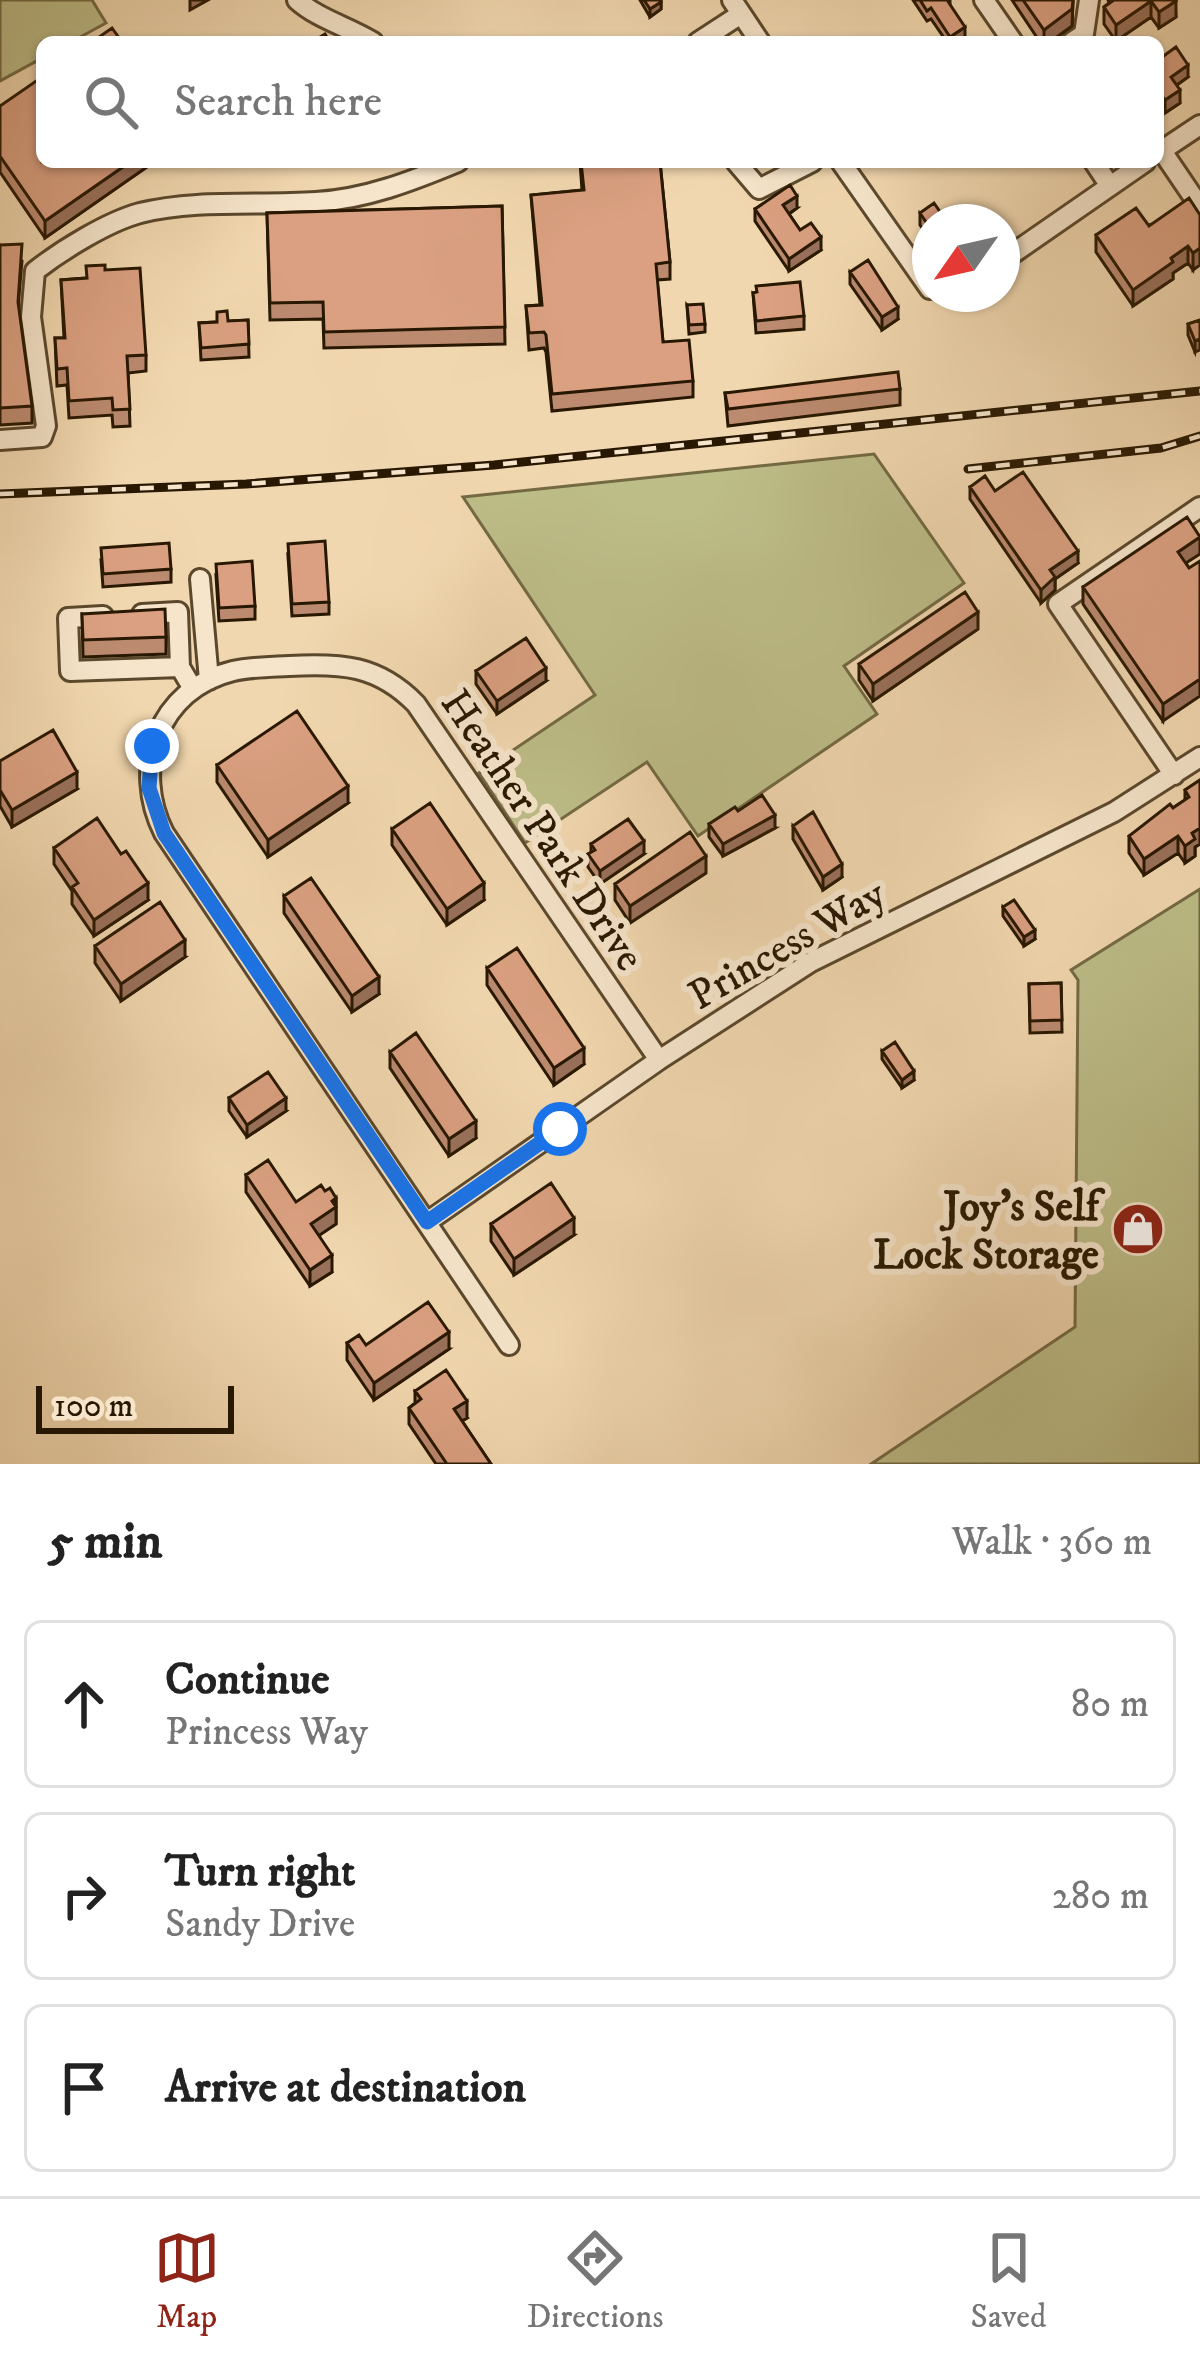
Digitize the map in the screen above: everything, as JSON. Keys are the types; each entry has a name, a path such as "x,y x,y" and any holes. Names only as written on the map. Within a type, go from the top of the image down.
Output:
{"street":[{"path":"297,0 364,36"},
{"path":"984,0 1005,36"},
{"path":"1081,36 1089,0"},
{"path":"705,36 736,7 756,36"},
{"path":"1164,149 1200,125"},
{"path":"1164,165 1200,207"},
{"path":"0,440 42,437 46,426 32,317 35,271 59,252 139,213 319,202 396,188 444,168"},
{"path":"741,168 759,189 800,168"},
{"path":"845,168 912,264"},
{"path":"1098,168 1110,186"},
{"path":"1020,248 1136,168"},
{"path":"1174,775 1058,604 1200,507"},
{"path":"200,579 201,684 152,728 149,788 164,833 508,1345"},
{"path":"180,667 178,612 68,618 70,670 180,667 201,684"},
{"name":"Heather Park Drive","path":"201,684 260,667 335,663 372,671 402,689 659,1060"},
{"name":"Princess Way","path":"427,1222 659,1060 811,962 1114,812 1200,757"}],"green space":[{"path":"0,0 92,0 106,23 82,36 36,36 36,61 0,81"},
{"path":"874,454 964,583 844,666 877,714 698,836 647,762 525,843 479,773 595,695 463,497"},
{"path":"1200,889 1200,1464 871,1464 1075,1327 1078,980 1071,970"}],"building":[{"path":"920,0 947,0 965,27 949,36 931,8 927,11"},
{"path":"1023,0 1073,0 1072,9 1044,30"},
{"path":"1114,0 1176,1 1159,12 1151,1 1116,25 1104,7"},
{"path":"1176,47 1188,65 1171,77 1180,90 1165,100 1164,99 1164,56"},
{"path":"36,81 36,168 121,168 45,221 0,156 0,106"},
{"path":"582,168 661,168 670,262 656,264 663,342 689,340 693,381 552,394 546,335 529,333 526,306 542,305 531,195 584,190"},
{"path":"790,185 797,196 783,205 800,230 811,223 821,237 789,259 755,209"},
{"path":"1189,198 1200,215 1200,248 1193,253 1188,246 1133,290 1096,235 1136,208 1149,226"},
{"path":"502,206 505,327 324,332 323,302 270,303 267,213"},
{"path":"22,244 18,302 32,406 0,408 0,245"},
{"path":"868,260 898,307 882,317 850,272"},
{"path":"105,265 105,270 140,268 146,355 127,356 130,409 113,410 112,398 69,401 67,368 57,369 55,338 65,338 61,280 87,278 86,266"},
{"path":"800,282 804,316 756,321 756,286"},
{"path":"703,304 705,324 689,325 687,305"},
{"path":"227,311 228,321 248,320 249,344 201,348 199,323 217,322 217,312"},
{"path":"1200,320 1200,339 1195,341 1188,324"},
{"path":"898,372 900,389 728,409 725,393"},
{"path":"1023,472 1078,551 1050,570 1055,577 1041,590 970,487 985,476 995,491"},
{"path":"1187,517 1200,537 1178,552 1189,568 1200,561 1200,679 1163,704 1083,587"},
{"path":"325,541 329,602 292,604 288,544"},
{"path":"169,543 171,569 103,574 101,548"},
{"path":"252,561 255,606 219,608 216,564"},
{"path":"965,592 978,612 873,684 859,664"},
{"path":"165,609 166,637 83,640 82,614"},
{"path":"526,638 546,668 497,701 476,671"},
{"path":"297,711 348,786 268,840 217,765"},
{"path":"53,730 77,772 12,810 0,790 0,761"},
{"path":"1200,780 1200,828 1192,833 1195,839 1185,846 1178,836 1144,859 1129,836 1170,804 1173,808 1189,797 1185,790"},
{"path":"762,795 775,815 723,844 709,824"},
{"path":"430,803 484,883 447,909 392,829"},
{"path":"813,812 842,864 823,877 793,826"},
{"path":"97,818 148,883 94,920 72,887 78,883 54,848"},
{"path":"628,819 644,841 600,871 588,854 595,850 591,844"},
{"path":"690,832 706,856 630,906 615,884"},
{"path":"311,878 379,977 352,996 284,896"},
{"path":"1014,900 1035,930 1024,937 1003,907"},
{"path":"160,902 185,940 121,984 95,946"},
{"path":"517,948 584,1048 554,1068 487,968"},
{"path":"1061,983 1062,1020 1030,1021 1029,984"},
{"path":"416,1033 476,1121 449,1139 390,1052"},
{"path":"895,1042 914,1071 902,1080 882,1051"},
{"path":"268,1072 286,1098 247,1125 229,1098"},
{"path":"268,1160 296,1202 321,1185 325,1191 330,1188 336,1198 332,1201 336,1207 311,1224 332,1255 310,1270 246,1175"},
{"path":"551,1183 574,1218 514,1259 491,1224"},
{"path":"428,1302 449,1332 374,1383 347,1343 359,1335 366,1345"},
{"path":"446,1370 467,1401 454,1409 491,1464 447,1464 409,1408 421,1399 415,1391"}],"railway":[{"path":"0,494 246,484 494,465 1200,391"},
{"path":"968,469 1161,448 1200,436"}],"place":[{"name":"Joy's Self Lock Storage","path":"1138,1229"}],"route":[{"path":"152,746 149,788 164,833 427,1222 560,1129"}]}
